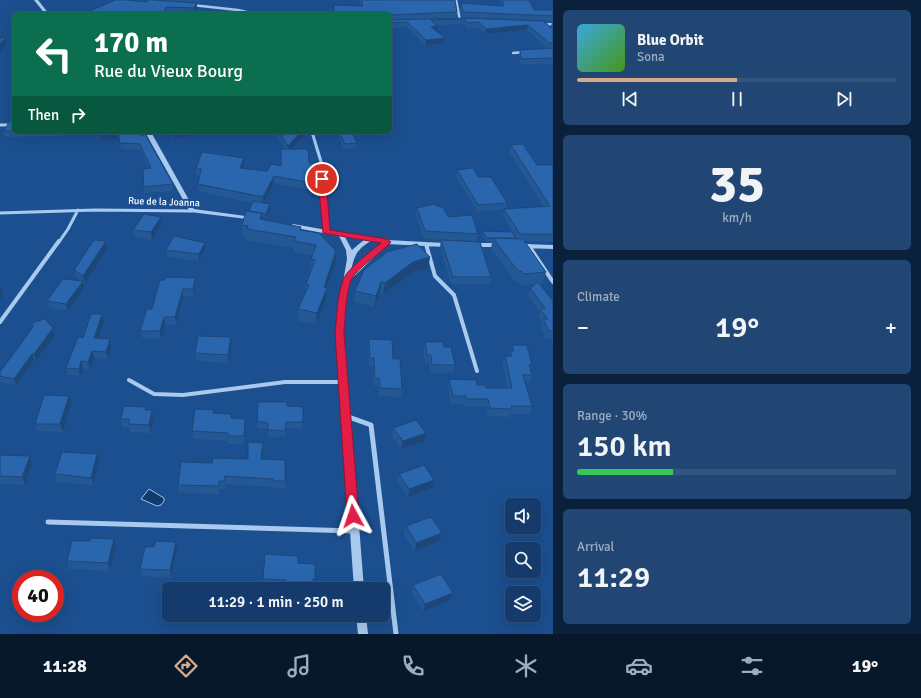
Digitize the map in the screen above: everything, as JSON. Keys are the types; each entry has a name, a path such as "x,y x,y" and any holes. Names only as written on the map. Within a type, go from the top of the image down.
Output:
{"street":[{"path":"36,0 45,12"},
{"path":"456,0 460,20"},
{"path":"186,5 217,7 244,12"},
{"path":"454,20 464,20"},
{"path":"550,30 543,25 553,24"},
{"path":"513,53 529,52"},
{"path":"0,125 12,125"},
{"path":"149,134 192,211"},
{"path":"313,134 322,165 322,193 326,226 325,232"},
{"path":"0,322 68,229 78,210"},
{"name":"Rue de la Joanna","path":"0,213 78,210 192,211 256,220"},
{"path":"285,224 387,242 448,245"},
{"path":"341,234 349,250 350,259 342,305 340,333 342,382 346,416 358,582"},
{"path":"350,259 354,250 361,244 371,239"},
{"path":"347,280 362,264 387,242"},
{"path":"426,244 435,276 454,295 476,371"},
{"path":"470,245 499,245"},
{"path":"516,246 553,246"},
{"path":"529,246 553,282"},
{"path":"129,380 154,394 183,395 285,382 342,382"},
{"path":"346,416 371,425 396,634"},
{"path":"48,522 354,531"},
{"path":"362,622 363,634"}],"water":[{"path":"149,489 164,498 161,505 157,506 141,499"}],"building":[{"path":"115,0 147,2 148,0 154,0 197,3 194,8 166,7 165,11 156,12 88,12"},
{"path":"361,0 455,0 457,12 392,15 392,12 334,12 334,5 363,6"},
{"path":"502,0 529,0 534,10 553,10 553,16 463,12 461,3 504,6"},
{"path":"465,18 543,21 553,29 553,43 549,43 528,25 486,29 479,22 468,23 465,19 431,20 437,26 431,27 445,38 426,40 407,22 392,23 392,20"},
{"path":"0,38 5,38 0,45"},
{"path":"553,48 553,58 521,59 520,50"},
{"path":"12,121 12,131 4,131 9,122"},
{"path":"118,134 142,134 142,136 145,134 173,184 144,187 143,169 151,168 140,144 120,143"},
{"path":"280,134 299,134 288,146"},
{"path":"340,134 353,134 357,143 345,144"},
{"path":"523,144 537,165 553,165 553,234 520,234 504,209 550,206 511,145"},
{"path":"281,149 308,149 309,163 318,163 316,184 274,176 263,197 198,184 201,169 196,169 202,152 244,158 240,168 267,171 271,164 281,166"},
{"path":"473,168 478,177 491,177 507,203 478,205 457,170"},
{"path":"253,201 270,204 266,214 249,211"},
{"path":"435,204 436,206 443,207 448,217 472,215 478,234 425,231 417,208"},
{"path":"246,211 262,213 260,219 301,227 300,230 319,233 336,251 324,287 327,288 317,313 298,309 309,285 306,284 315,260 311,259 316,245 294,241 296,237 247,229 248,226 242,225"},
{"path":"144,214 161,217 151,232 133,230"},
{"path":"482,231 512,232 516,238 487,238"},
{"path":"174,236 205,243 199,254 166,250"},
{"path":"493,238 523,239 546,272 524,274 521,271 518,271"},
{"path":"94,240 106,241 83,276 74,270"},
{"path":"441,240 480,242 491,277 453,277"},
{"path":"417,244 430,257 413,262 385,283 381,282 376,296 355,291 364,270 387,252"},
{"path":"165,277 195,278 193,289 183,289 175,317 164,317 160,331 140,331 147,309 152,309 160,280 165,280"},
{"path":"63,279 83,281 66,304 47,301"},
{"path":"538,282 553,301 553,331 549,331 543,319 548,319 540,309 545,308 530,288"},
{"path":"91,314 102,314 94,338 110,339 106,352 92,351 88,362 81,361 79,369 66,368 78,337 83,338"},
{"path":"45,319 53,328 34,354 32,354 14,379 0,376 0,372 33,327 32,323"},
{"path":"198,336 231,337 228,355 195,353"},
{"path":"369,339 392,340 393,359 400,359 402,389 380,388 379,378 375,378 374,358 370,358"},
{"path":"425,342 443,342 444,347 451,347 455,365 432,365 431,355 427,355"},
{"path":"512,345 527,345 532,365 529,365 532,375 523,375 532,406 511,406 512,409 490,408 488,399 466,399 466,396 453,396 449,379 476,380 477,385 485,385 486,388 512,388 505,356 512,356 510,351 514,351"},
{"path":"44,395 69,396 60,424 35,424"},
{"path":"258,402 287,402 287,406 303,407 303,422 286,422 285,431 268,430 268,423 257,421"},
{"path":"124,406 145,407 145,410 152,410 149,425 129,424 129,419 121,419"},
{"path":"195,409 214,410 213,413 231,414 231,418 245,419 244,436 228,436 228,433 192,431"},
{"path":"416,420 426,433 403,441 393,428"},
{"path":"248,442 263,443 261,459 285,460 285,481 225,476 224,481 219,481 219,486 178,485 181,462 212,463 213,458 248,459"},
{"path":"62,452 97,454 91,478 55,474"},
{"path":"0,455 30,456 22,477 0,476"},
{"path":"424,465 434,480 409,489 399,474"},
{"path":"431,517 442,533 416,543 406,526"},
{"path":"91,538 114,539 108,563 67,561 72,541 90,541"},
{"path":"156,541 176,542 170,570 140,569 145,547 154,547"},
{"path":"265,554 298,556 298,563 315,564 315,579 313,579 313,582 286,582 286,580 263,579"},
{"path":"441,574 453,593 425,604 413,585"}],"route":[{"path":"322,179 326,226 325,232 387,242 362,264 347,280 342,305 340,333 342,382 353,516"}]}
